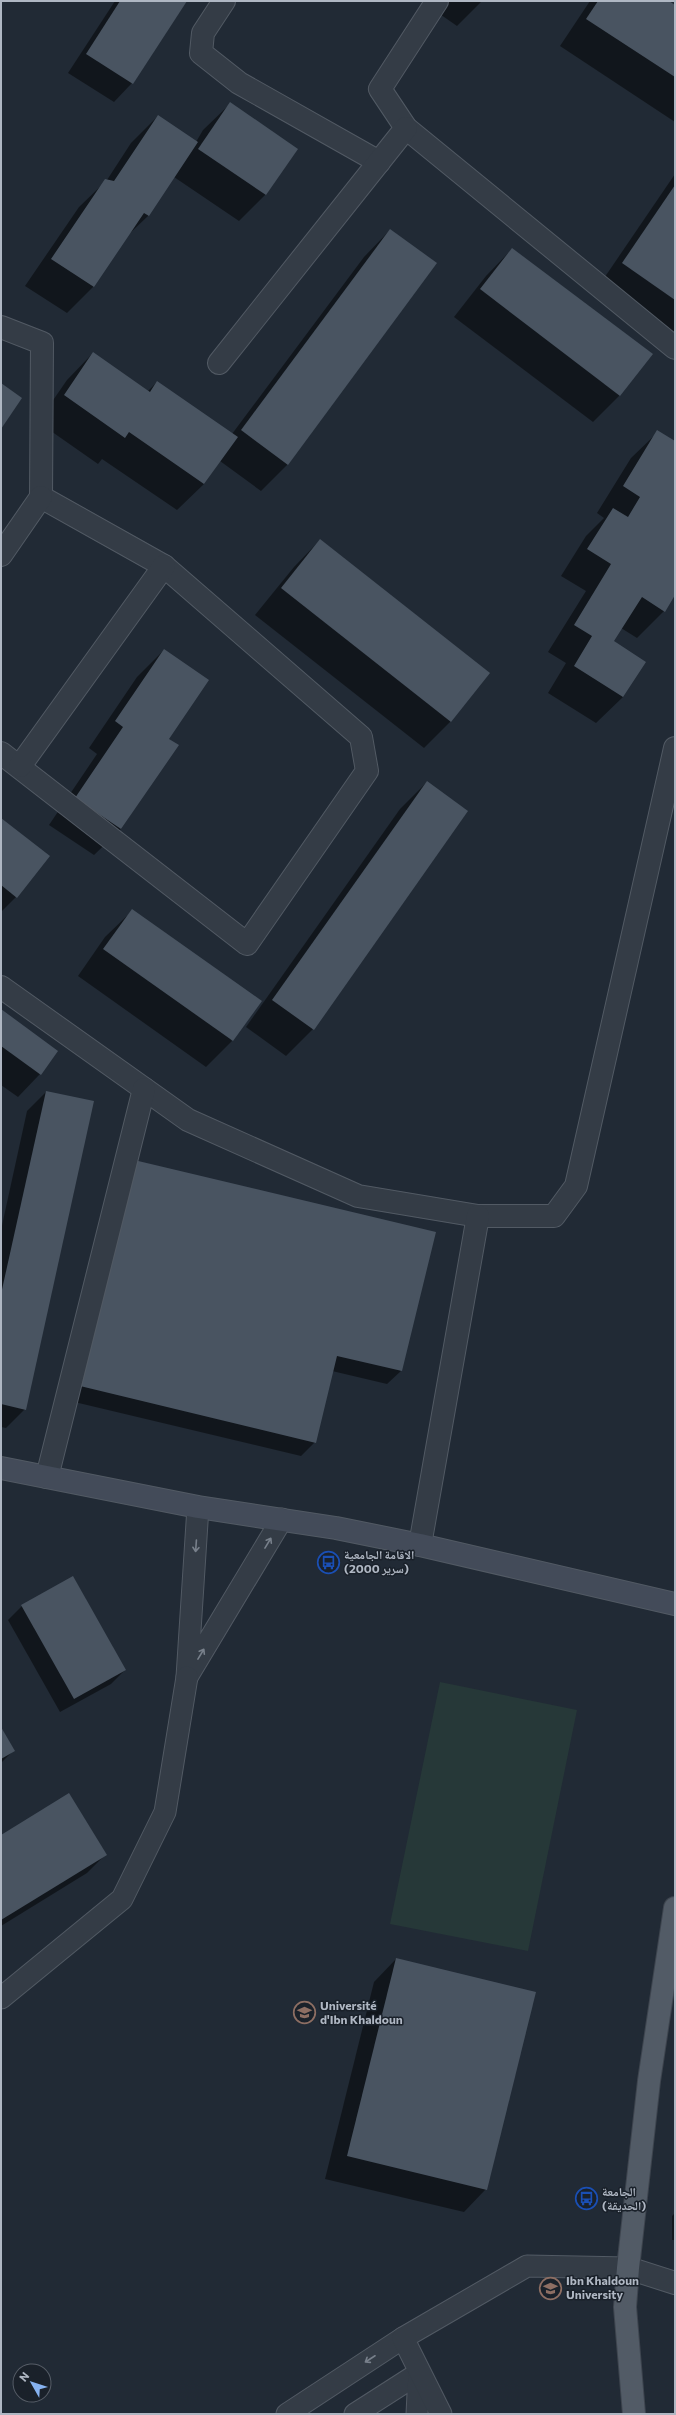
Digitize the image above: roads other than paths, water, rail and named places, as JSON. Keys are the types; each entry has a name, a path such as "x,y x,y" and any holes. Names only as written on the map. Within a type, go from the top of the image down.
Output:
{"main road":[{"path":"1,1468 198,1507 282,1519 420,1545 675,1604"},
{"path":"634,2414 625,2307 628,2268 646,2104 675,1908"}],"street":[{"path":"224,1 203,33 201,52 239,83 379,162"},
{"path":"438,1 380,88 406,128 675,348"},
{"path":"219,364 406,128"},
{"path":"1,327 42,343 41,497 1,555"},
{"path":"1,753 20,766 247,944 367,771 361,737 164,566 41,497"},
{"path":"20,766 164,566"},
{"path":"1,987 188,1120 358,1196 478,1216 554,1216 576,1186 675,748"},
{"path":"47,1477 144,1089"},
{"path":"420,1545 478,1216"},
{"path":"628,2268 675,2283"}],"lane":[{"path":"1,1998 122,1898 166,1812 187,1677 198,1507"},
{"path":"187,1677 282,1519"},
{"path":"286,2414 403,2338 527,2266 628,2268"},
{"path":"403,2338 441,2414"},
{"path":"355,2414 420,2373"},
{"path":"417,2414 420,2373"}],"place":[{"name":"الاقامة الجامعية (2000 سرير)","path":"328,1562"},
{"name":"Université d'Ibn Khaldoun","path":"304,2013"},
{"name":"الجامعة (الحديقة)","path":"587,2199"},
{"name":"Ibn Khaldoun University","path":"551,2288"}]}
